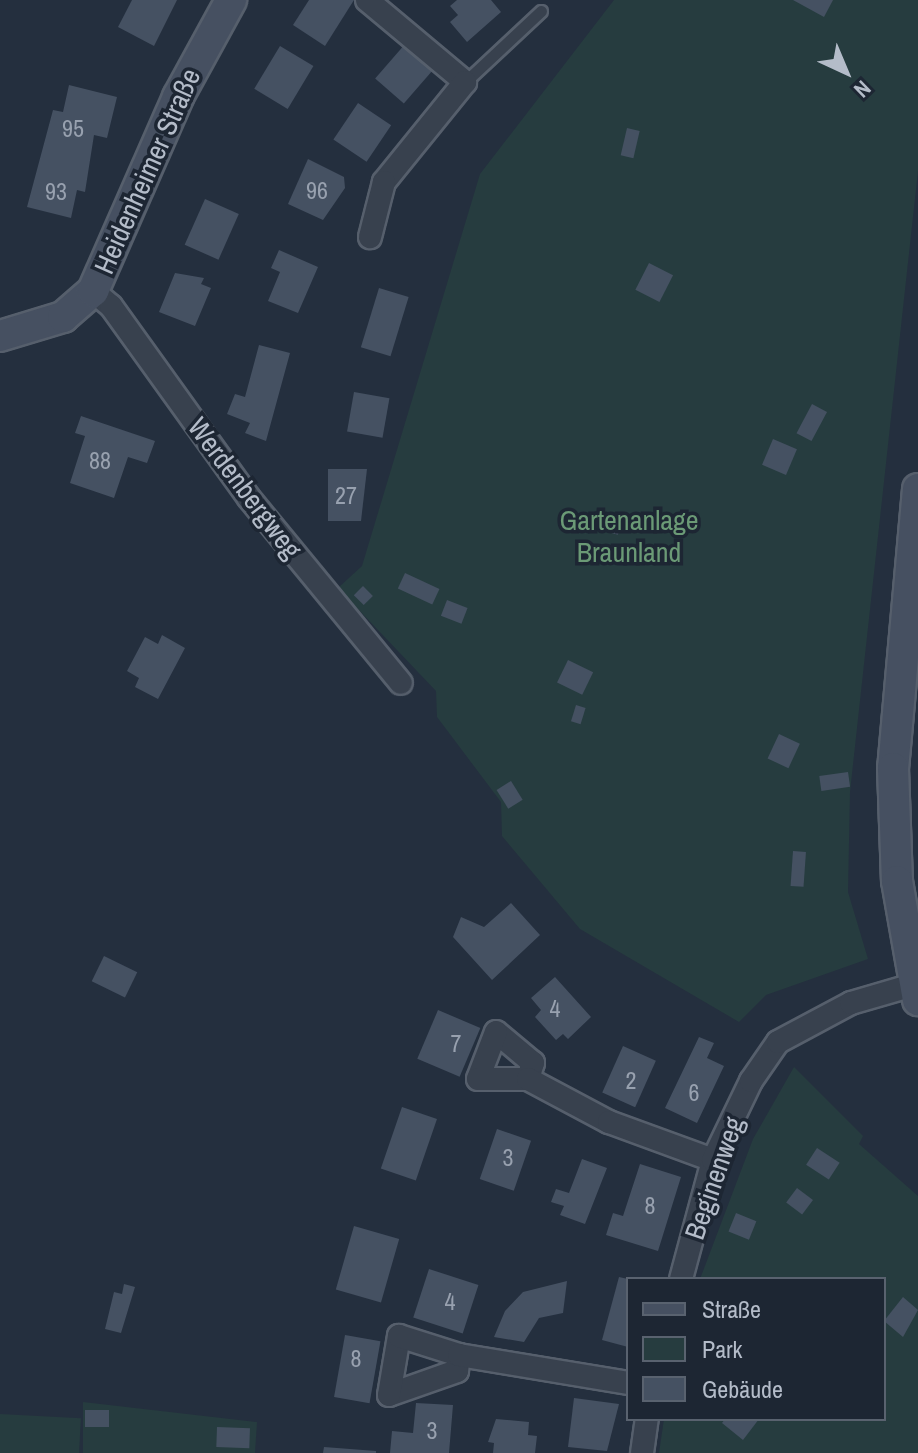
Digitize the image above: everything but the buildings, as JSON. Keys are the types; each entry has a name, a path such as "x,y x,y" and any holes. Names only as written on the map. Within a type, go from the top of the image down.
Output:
{"main road":[{"name":"Heidenheimer Straße","path":"0,336 63,317 93,291 178,97 231,0"},
{"path":"916,990 897,881 893,768 918,489"}],"street":[{"path":"367,0 465,82 384,182 370,237"},
{"name":"Werdenbergweg","path":"93,291 111,306 249,498 401,683"},
{"name":"Beginenweg","path":"682,1277 713,1160 751,1081 778,1042 851,1003 916,990"},
{"path":"528,1079 609,1122 713,1160"},
{"path":"459,1355 626,1383"},
{"path":"642,1453 647,1421"}],"lane":[{"path":"465,82 541,11"}],"green space":[{"name":"Gartenanlage Braunland","path":"614,0 918,0 918,171 850,792 848,892 868,959 766,995 739,1022 580,929 502,836 501,802 437,717 436,691 338,588 362,566 480,174"},
{"path":"794,1067 863,1136 859,1144 918,1196 918,1453 659,1453 664,1421 886,1421 886,1277 701,1277 753,1139"},
{"path":"83,1402 257,1422 255,1453 83,1453"},
{"path":"0,1414 81,1418 79,1453 0,1453"}]}
